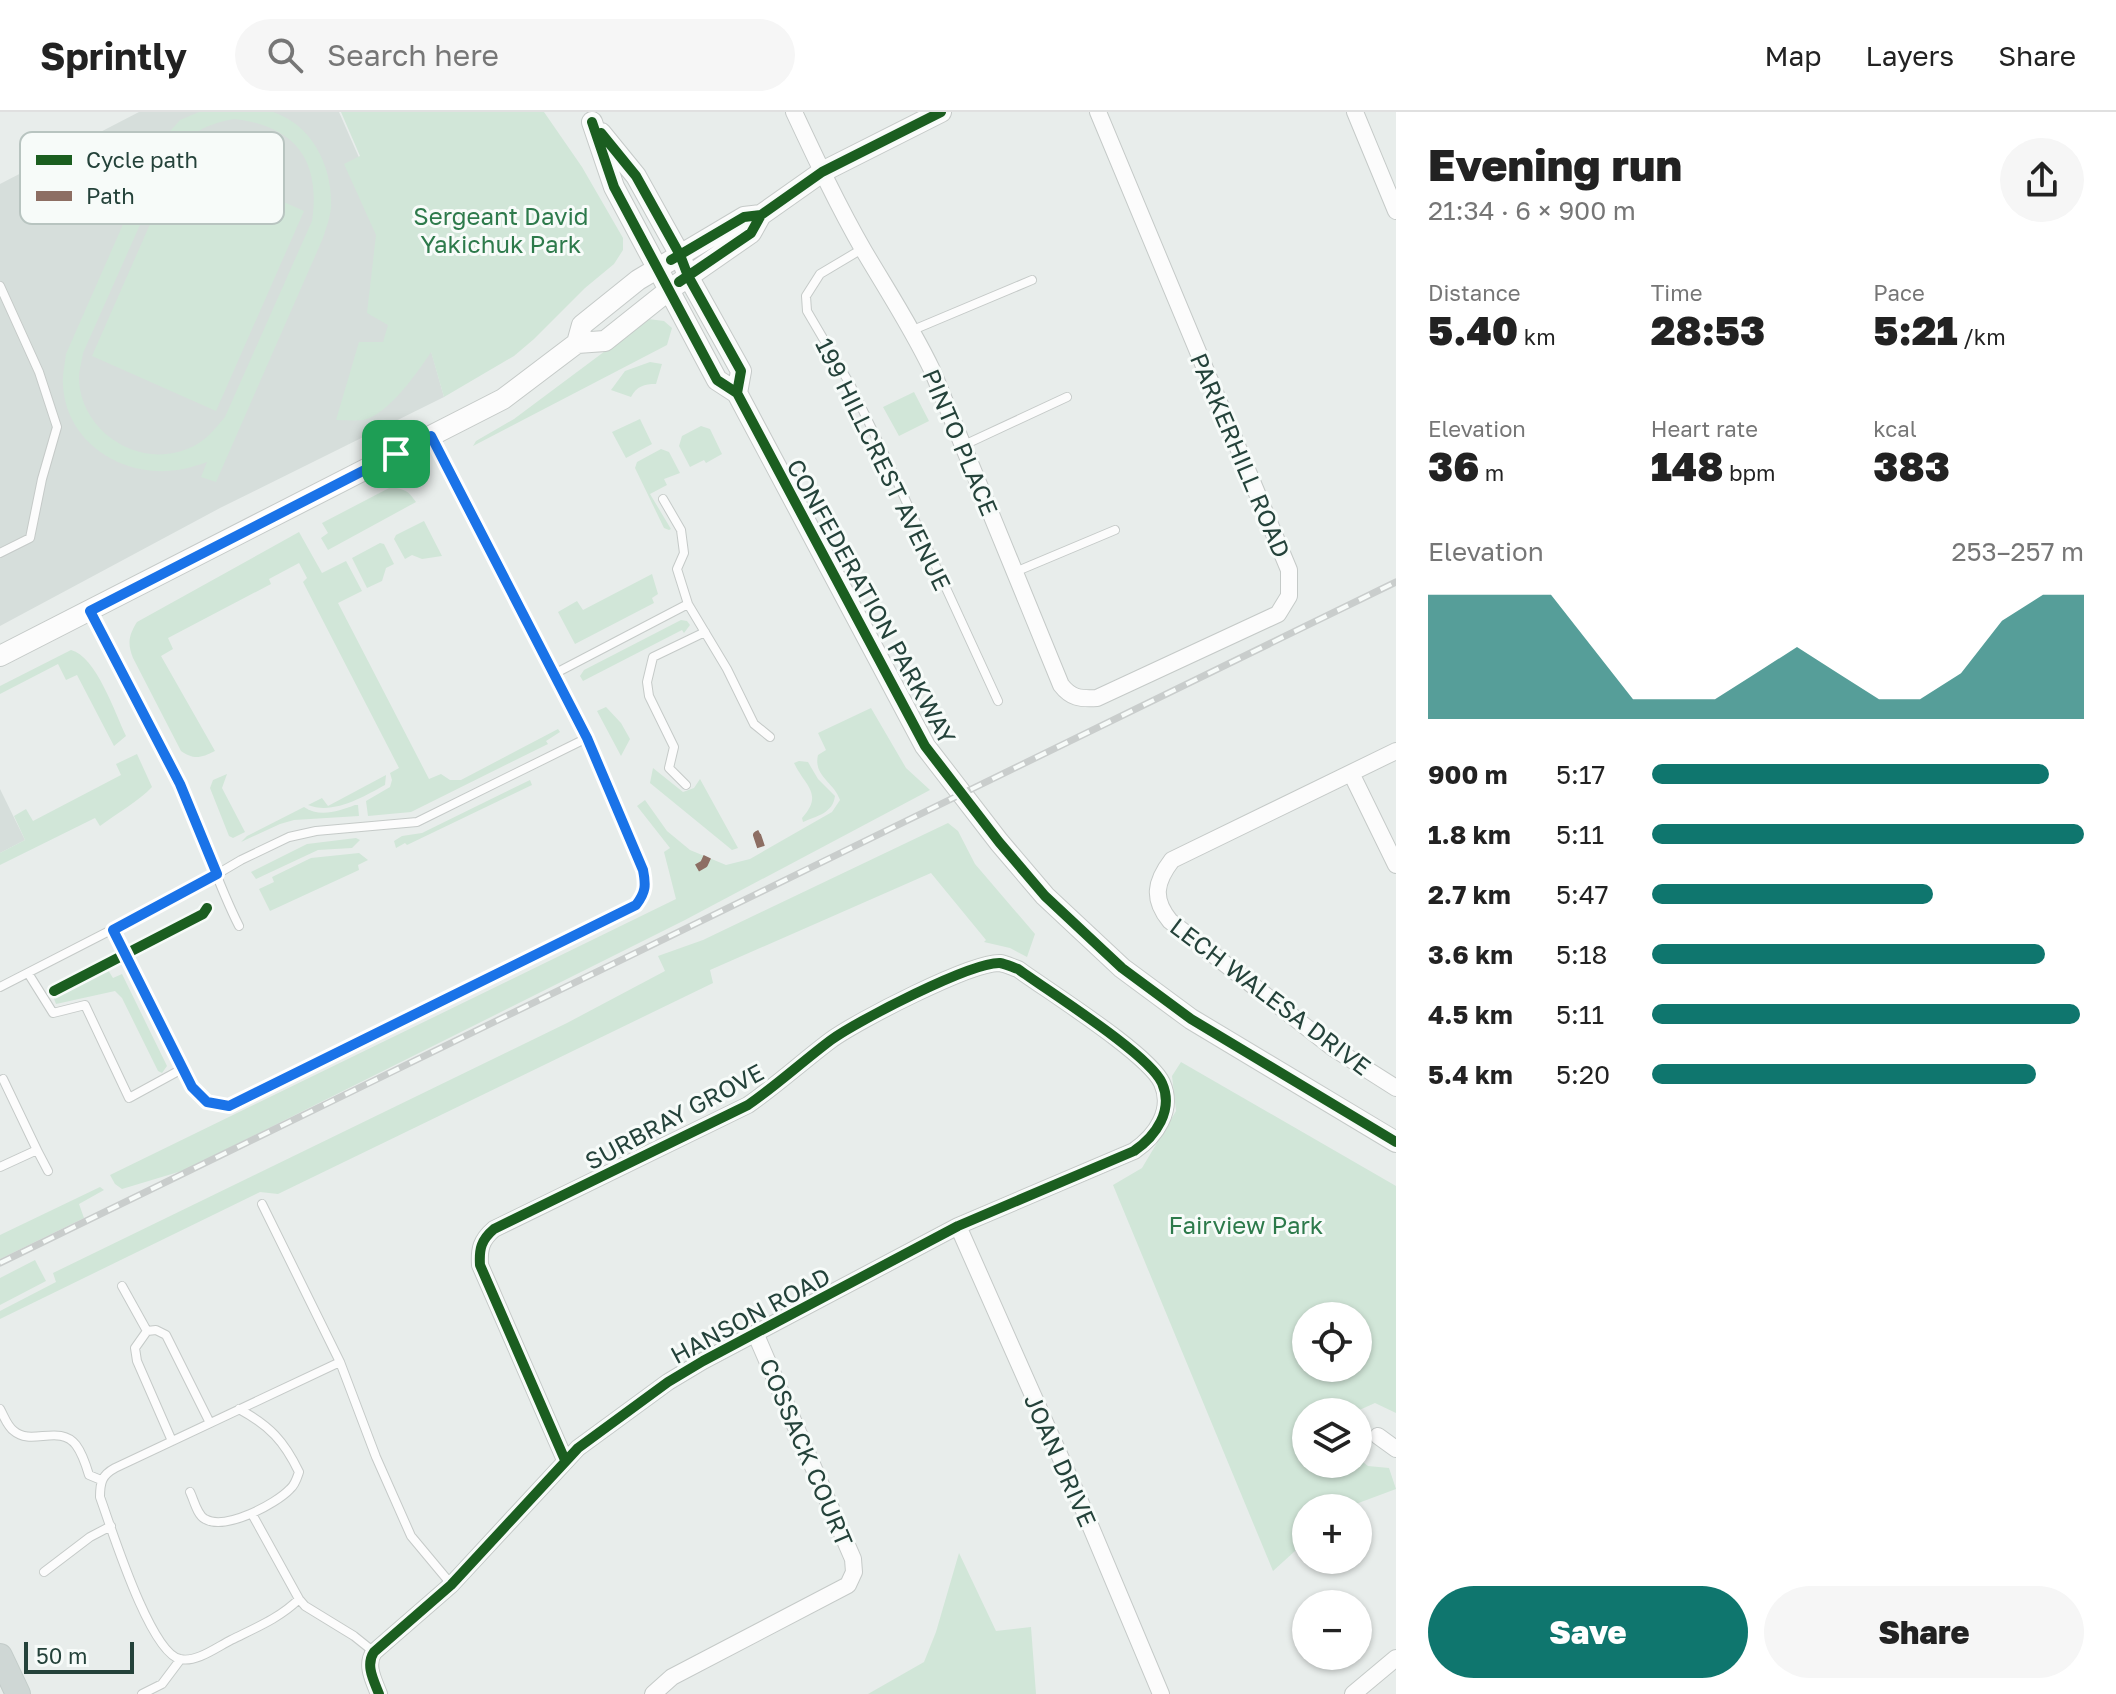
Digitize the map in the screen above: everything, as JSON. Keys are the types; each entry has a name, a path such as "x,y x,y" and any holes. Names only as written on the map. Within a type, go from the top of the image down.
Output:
{"main road":[{"path":"0,1656 18,1694"}],"street":[{"name":"PINTO PLACE","path":"794,112 863,249 913,330 964,445 1061,685 1069,695 1081,699 1097,698"},
{"path":"0,656 503,399 577,343 605,341 669,290 751,233 761,215 822,172 941,112"},
{"name":"PARKERHILL ROAD","path":"1097,698 1278,614 1289,596 1289,570 1098,112"},
{"path":"1355,112 1396,211"},
{"name":"CONFEDERATION PARKWAY","path":"589,117 636,176 680,255 688,276 741,371 737,393"},
{"name":"CONFEDERATION PARKWAY","path":"589,117 614,187 717,380 737,393 925,746 999,842 1045,896 1122,968 1191,1019 1396,1142"},
{"path":"577,343 582,325 638,280 744,217 761,215"},
{"name":"LECH WALESA DRIVE","path":"1396,751 1172,860 1157,886 1161,911 1170,921 1333,1048 1396,1088"},
{"path":"1351,773 1396,865"},
{"name":"SURBRAY GROVE","path":"565,1460 480,1265 479,1252 483,1238 494,1229 748,1105 831,1040 863,1020 973,968 1001,963 1018,969 1140,1057 1163,1084 1166,1103 1163,1118 1145,1143 1125,1157"},
{"name":"HANSON ROAD","path":"374,1652 451,1585 565,1460 668,1382 958,1226 1125,1157"},
{"name":"JOAN DRIVE","path":"958,1226 1161,1694"},
{"name":"COSSACK COURT","path":"653,1694 672,1677 848,1585 854,1572 853,1559 756,1335"},
{"path":"1378,1436 1396,1449"},
{"path":"374,1652 370,1658 371,1675 379,1694"},
{"path":"1353,1694 1396,1658"}],"lane":[{"name":"199 HILLCREST AVENUE","path":"863,249 820,274 806,296 807,311 851,386 998,701"},
{"path":"913,330 1032,280"},
{"path":"0,286 39,372 57,427 30,538 0,553"},
{"path":"964,445 1067,397"},
{"path":"113,930 198,1096 207,1102 229,1106 636,905 644,895 643,870 587,738 431,436"},
{"path":"663,499 681,530 684,553 677,569 688,604 754,724 770,737"},
{"path":"1015,572 1115,530"},
{"path":"554,674 688,604"},
{"path":"90,611 180,784 239,926"},
{"path":"686,785 669,768 674,747 649,696 647,682 653,657 705,632"},
{"path":"0,987 289,837 316,831 417,822 587,738"},
{"path":"28,973 53,1013 85,1005 129,1098 182,1069"},
{"path":"3,1079 48,1171"},
{"path":"0,1167 37,1150"},
{"path":"262,1204 340,1362 376,1457 411,1536 451,1585"},
{"path":"122,1286 147,1331"},
{"path":"172,1441 137,1361 135,1348 147,1331 156,1330 166,1335 210,1423"},
{"path":"299,1599 285,1612 191,1660 180,1660 165,1649 143,1611 100,1497 101,1480 107,1473 340,1362"},
{"path":"0,1409 14,1431 21,1435 69,1438 89,1475 101,1480"},
{"path":"190,1492 201,1516 222,1523 252,1514 289,1491 299,1472 280,1438 258,1419 239,1409"},
{"path":"252,1514 305,1606 374,1652"},
{"path":"44,1572 90,1537 111,1526"},
{"path":"142,1694 162,1684 180,1660"}],"shaded area":[{"path":"139,112 339,112 408,269 444,397 220,508 0,626 0,184 20,174 20,224 284,224 284,132 100,132"},
{"path":"0,789 25,840 0,853"}],"green space":[{"path":"199,112 273,112 299,127 318,150 331,193 323,238 216,482 201,477 207,462 157,471 118,462 101,452 74,424 63,385 66,354 123,224 140,224 83,353 79,378 82,397 89,414 101,429 115,441 132,449 150,454 168,454 204,440 225,417 312,221 314,199 307,164 284,132 234,119 197,132 169,132 180,120"},
{"name":"Sergeant David Yakichuk Park","path":"341,112 544,112 582,167 623,238 623,250 614,264 514,356 444,397 431,352 401,392 373,417 336,420 359,342 383,342 388,325 367,313 376,235 344,164 360,156"},
{"path":"284,202 304,211 216,411 92,356 150,224 284,224"},
{"path":"648,319 664,321 672,328 667,345 473,446 476,441 514,419"},
{"path":"650,362 662,364 656,384 641,386 631,397 611,390 625,371"},
{"path":"914,392 929,421 899,436 883,407"},
{"path":"640,419 652,444 626,458 612,432"},
{"path":"701,426 710,429 722,454 690,467 679,446 682,436"},
{"path":"661,449 669,452 680,473 664,479 667,485 650,494 669,530 664,528 635,468 637,462"},
{"path":"391,487 411,495 416,502 328,550 321,538 328,533 322,523"},
{"path":"424,521 442,556 422,559 412,555 405,559 394,539 396,535"},
{"path":"299,532 322,573 346,561 362,591 338,603 429,779 441,774 450,780 461,780 558,729 560,732 546,741 548,744 411,812 368,816 366,801 390,787 390,773 399,768 303,582 307,578 299,563 269,579 271,584 168,638 173,649 161,656 215,751 198,757 181,751 133,658 130,643 134,627 137,622"},
{"path":"380,543 384,544 394,564 386,568 382,581 367,588 352,558"},
{"path":"652,574 658,594 652,598 654,603 575,644 558,612 577,601 583,610"},
{"path":"681,620 690,625 684,633 682,630 583,681 580,676 584,670"},
{"path":"71,650 89,663 110,700 126,736 114,746 77,675 66,680 58,664 0,694 0,686"},
{"path":"606,707 630,739 621,756 597,711"},
{"path":"871,708 906,768 930,790 685,920 185,1170 122,1189 115,1184 110,1175 676,899 664,852 670,848 637,806 645,800 667,831 690,850 726,865 750,859 832,812 840,800 818,768 818,755 826,750 818,733"},
{"path":"137,754 152,787 141,797 100,826 95,818 0,865 0,853 25,840 14,816 26,809 33,821 121,775 116,764"},
{"path":"808,762 818,779 835,796 828,810 803,822 812,796 794,763"},
{"path":"653,768 683,792 694,788 700,779 738,848 732,850 650,783"},
{"path":"227,774 222,788 245,832 233,838 229,836 210,788 213,780"},
{"path":"386,775 385,785 348,803 327,808 308,805 322,798 328,806"},
{"path":"530,780 532,785 396,848 394,841 402,836 422,833"},
{"path":"358,805 359,816 294,820 241,842 304,807 323,813"},
{"path":"948,823 958,831 975,864 1035,934 1027,957 1010,948 984,942 986,940 931,873 710,970 713,983 278,1194 260,1192 0,1319 0,1311 56,1282 53,1273 567,1023 665,971 658,956 703,940"},
{"path":"360,840 352,848 318,850 256,879 251,872 307,844"},
{"path":"359,853 368,860 358,865 359,870 270,911 259,889 274,882 272,877 311,858"},
{"path":"108,970 113,978 122,974 167,1066 162,1073 158,1071 122,998 115,991 56,1004 53,996"},
{"name":"Fairview Park","path":"1181,1062 1396,1186 1396,1413 1372,1404 1372,1398 1292,1398 1292,1478 1372,1478 1372,1466 1389,1468 1396,1489 1372,1498 1372,1494 1292,1494 1292,1554 1273,1571 1113,1185 1142,1168 1176,1111 1172,1076"},
{"path":"100,1187 104,1190 79,1204 84,1218 0,1259 0,1235"},
{"path":"35,1260 46,1281 0,1305 0,1278"},
{"path":"959,1553 996,1631 1031,1627 1036,1694 868,1694 924,1662"}],"railway":[{"path":"0,1263 1396,582"}],"marked path":[{"path":"761,847 757,835 763,832"},
{"path":"697,868 704,864 709,853"}],"cycle path":[{"path":"671,260 744,217 761,215 822,172 941,112"},
{"path":"592,122 614,187 717,380 737,393 925,746 999,842 1045,896 1122,968 1191,1019 1396,1142"},
{"path":"601,133 636,176 741,371 737,393"},
{"path":"679,282 751,233 761,215"},
{"path":"54,991 203,914 207,908"},
{"path":"379,1694 370,1668 374,1652 451,1585 578,1448 668,1382 703,1361 958,1226 1134,1151 1161,1122 1166,1103 1162,1083 1119,1040 1018,969 1000,963 985,965 914,994 845,1031 748,1105 494,1229 482,1245 480,1265 565,1460"}],"route":[{"path":"431,436 587,738 643,870 644,895 636,905 229,1106 207,1102 192,1087 113,930 217,874 180,784 90,611 396,454 431,436"}]}
